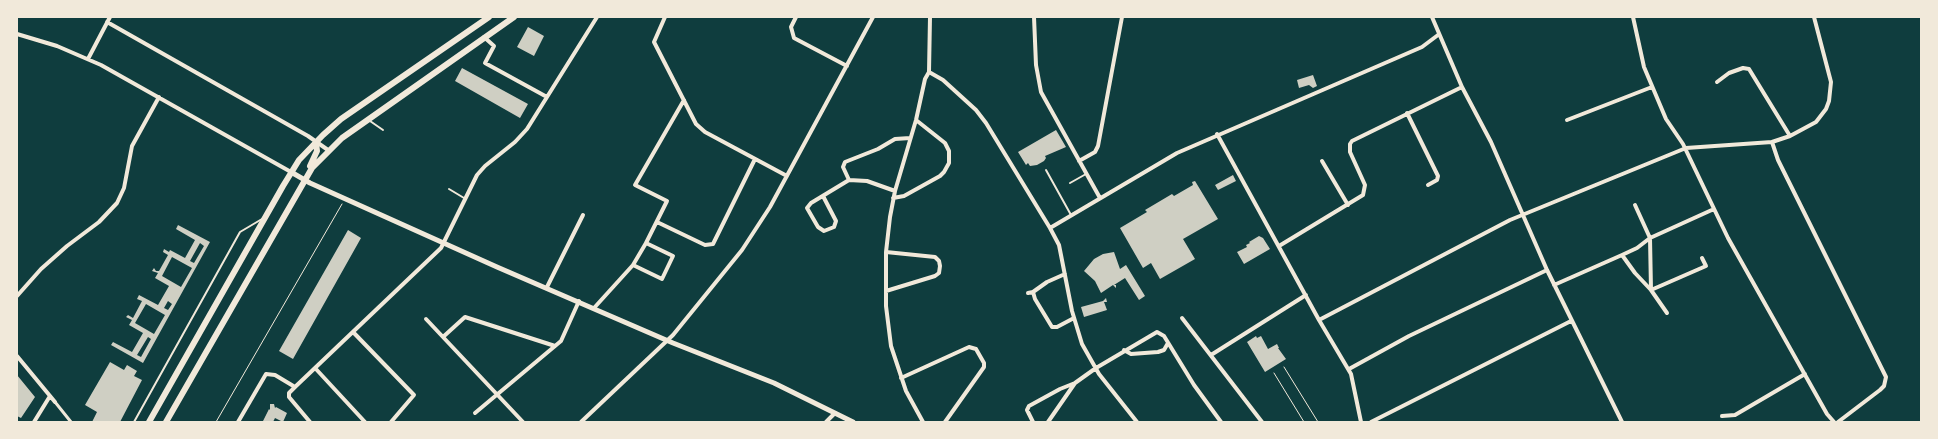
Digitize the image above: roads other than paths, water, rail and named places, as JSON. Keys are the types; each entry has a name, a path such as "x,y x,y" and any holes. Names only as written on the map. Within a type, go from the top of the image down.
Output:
{"main road":[{"path":"149,422 291,172 316,142 360,106 489,17"},
{"path":"305,178 328,150 367,119 514,17"},
{"path":"166,422 305,178 317,152 316,142"}],"street":[{"path":"88,59 110,17"},
{"path":"310,422 289,397 290,394 295,387 441,248 464,198 477,175 485,166 522,136 597,17"},
{"path":"665,17 654,42 700,129 787,176"},
{"path":"796,17 791,27 794,38 847,66"},
{"path":"581,422 686,321 742,250 762,220 787,176 873,17"},
{"path":"923,422 901,378 891,346 886,291 886,252 893,198 916,120 925,79 930,72 930,17"},
{"path":"1034,17 1036,65 1041,92 1100,198"},
{"path":"1079,161 1095,152 1098,146 1122,17"},
{"path":"1432,17 1438,35 1462,87 1491,142 1554,285 1622,422"},
{"path":"1633,17 1644,66 1666,119 1686,148 1714,209 1805,374 1834,422"},
{"path":"1319,320 1510,220 1686,148 1772,142 1790,136 1819,119 1826,109 1831,93 1829,72 1814,17"},
{"path":"107,22 328,150"},
{"path":"17,34 44,41 88,59 159,97 291,172 345,199 497,267 667,340 774,383 853,422"},
{"path":"1050,228 1177,153 1217,134 1422,46 1438,35"},
{"path":"484,37 494,46 485,63 547,97"},
{"path":"1717,82 1729,73 1743,68 1749,68 1790,136"},
{"path":"930,72 943,80 976,110 986,123 1050,228 1058,245 1074,318 1082,344 1096,368 1137,422"},
{"path":"1279,246 1363,195 1366,188 1350,152 1350,144 1355,138 1462,87"},
{"path":"1567,120 1652,87"},
{"path":"17,296 40,269 99,222 117,203 126,184 132,146 159,97"},
{"path":"594,308 633,264 646,243 667,201 635,185 684,100"},
{"path":"1406,113 1438,176 1436,180 1428,184"},
{"path":"893,198 904,196 940,176 947,168 949,163 949,151 945,144 916,120"},
{"path":"1217,134 1319,320 1349,369 1353,380 1361,422"},
{"path":"849,180 844,167 847,160 872,152 895,139 910,138"},
{"path":"1772,142 1778,160 1886,377 1884,386 1880,390 1838,422"},
{"path":"657,222 705,245 713,244 755,159"},
{"path":"1322,161 1348,205"},
{"path":"823,196 836,221 834,226 824,231 818,228 808,208 811,203 849,180 867,181 895,191"},
{"path":"1635,205 1650,238 1651,290"},
{"path":"1554,285 1637,248 1650,238 1714,209"},
{"path":"546,287 583,215"},
{"path":"633,264 662,279 673,256 646,243"},
{"path":"886,252 935,258 939,261 940,266 939,273 934,276 886,291"},
{"path":"1622,255 1667,312"},
{"path":"1651,290 1706,266 1702,258"},
{"path":"1349,369 1409,336 1547,270"},
{"path":"1065,274 1030,292 1052,327 1057,327 1074,318"},
{"path":"1211,355 1306,295"},
{"path":"475,413 561,341 579,301"},
{"path":"444,336 465,317 555,346"},
{"path":"1182,318 1262,422"},
{"path":"426,319 444,336 523,422"},
{"path":"1371,422 1571,321"},
{"path":"353,332 414,395 390,422"},
{"path":"1033,422 1027,412 1028,408 1060,389 1075,383 1124,350 1155,332 1162,334 1194,385 1221,422"},
{"path":"1124,350 1131,354 1158,352 1164,350 1168,343"},
{"path":"901,378 969,347 976,349 984,363 984,367 946,422"},
{"path":"17,356 71,422"},
{"path":"315,368 365,422"},
{"path":"238,422 266,374 275,375 295,387"},
{"path":"1722,416 1735,415 1805,374"},
{"path":"1048,422 1075,383"},
{"path":"34,422 50,396"},
{"path":"826,422 835,413"}],"lane":[{"path":"367,119 383,130"},
{"path":"1046,170 1071,216"},
{"path":"1070,183 1086,174"},
{"path":"449,189 464,198"},
{"path":"134,422 240,232 264,218"}]}
